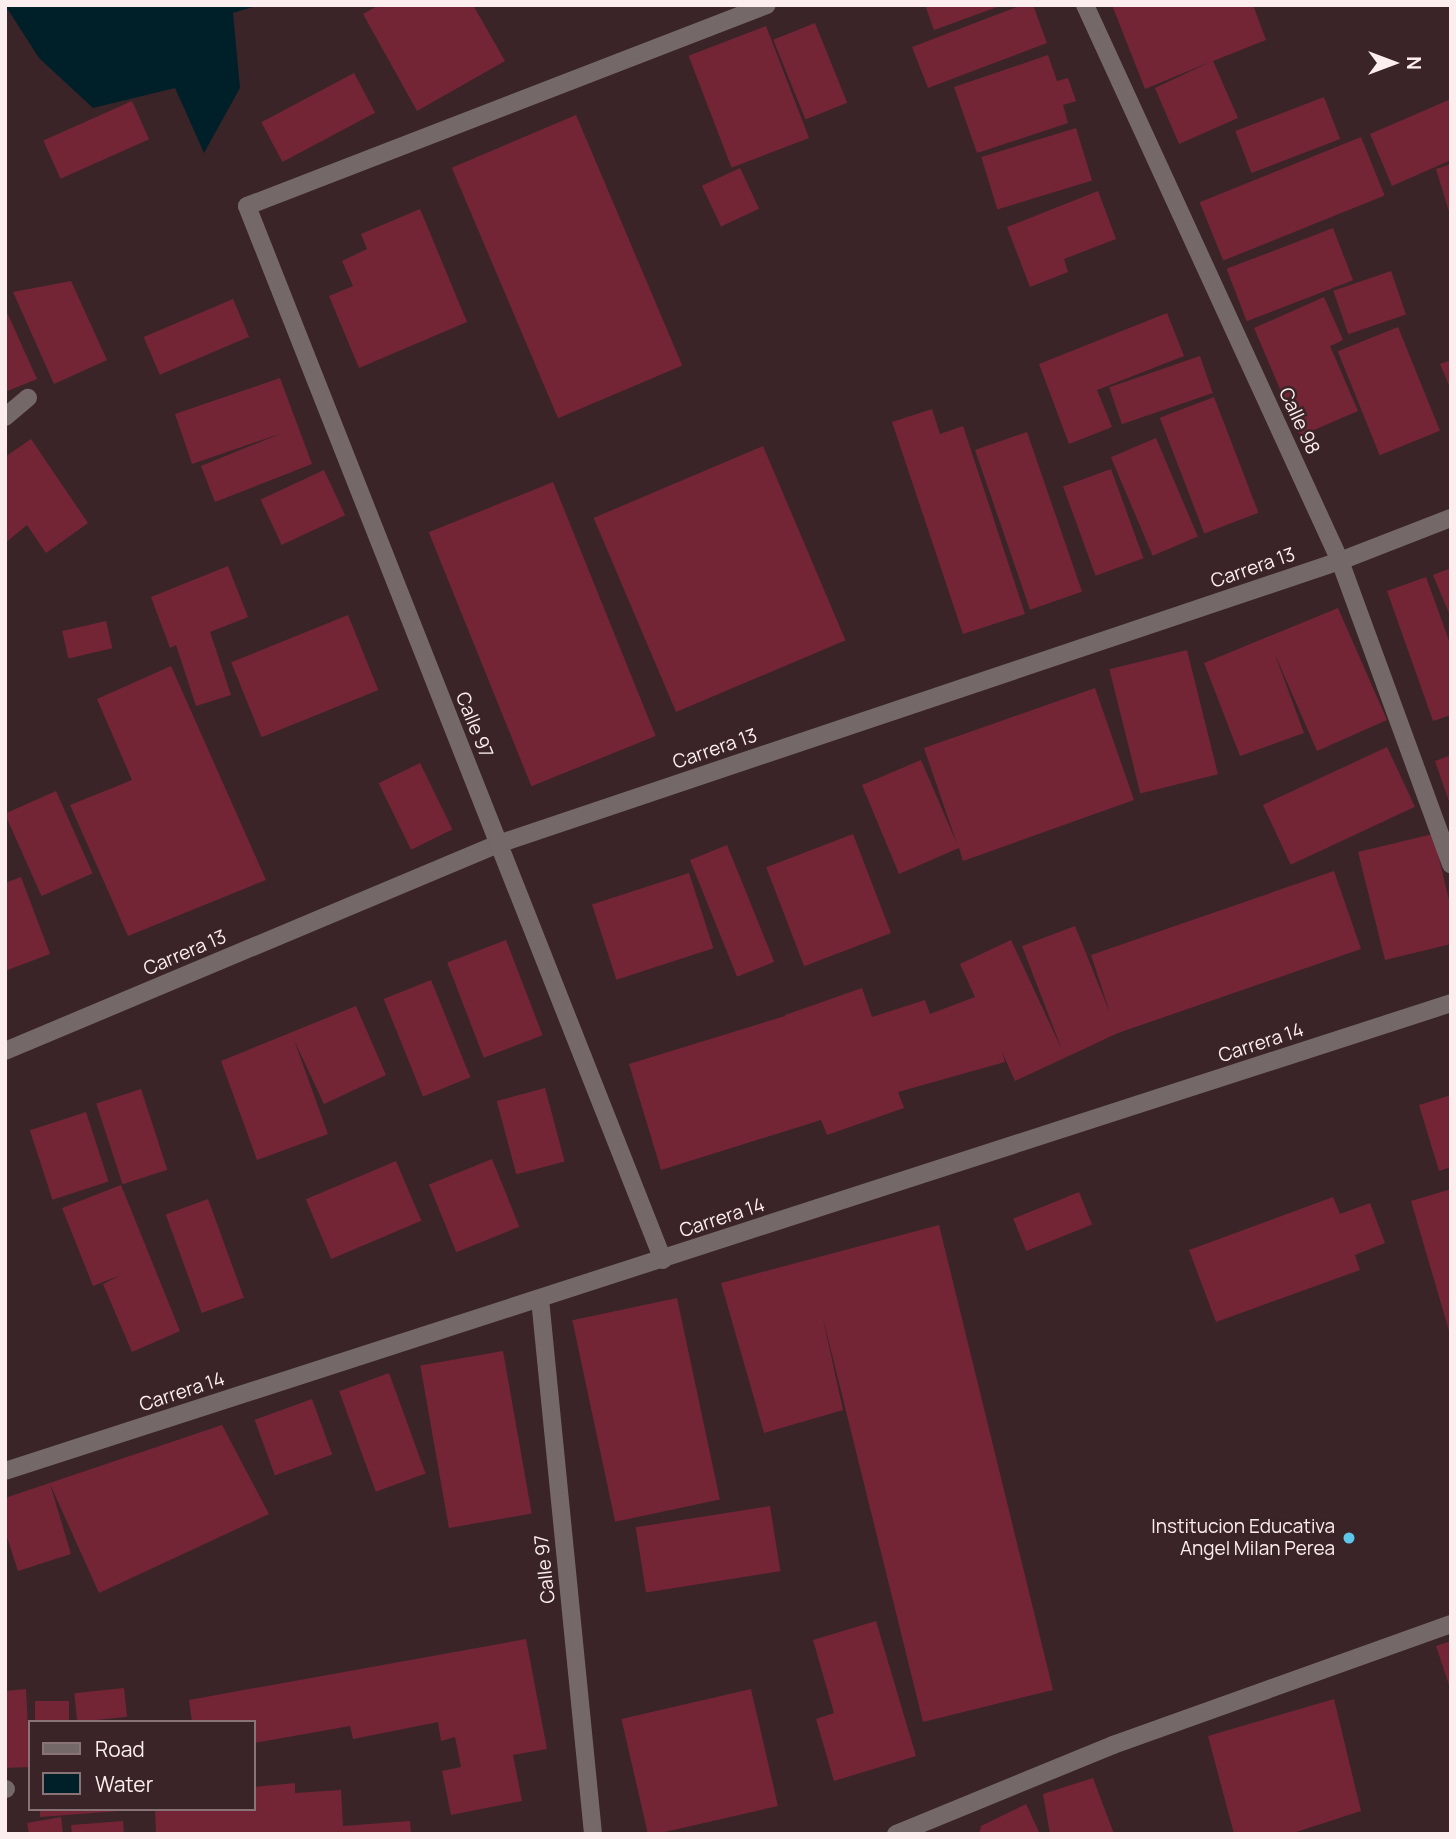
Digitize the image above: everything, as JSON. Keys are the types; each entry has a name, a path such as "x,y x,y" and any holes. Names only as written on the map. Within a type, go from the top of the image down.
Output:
{"street":[{"name":"Calle 97","path":"663,1260 247,206 767,5"},
{"name":"Calle 98","path":"1085,5 1340,561 1451,864"},
{"path":"5,417 28,398"},
{"name":"Carrera 13","path":"5,1051 498,844 1340,561 1451,518"},
{"name":"Carrera 14","path":"5,1471 1451,1003"},
{"name":"Calle 97","path":"540,1299 593,1834"},
{"path":"896,1834 1113,1745 1451,1624"}],"water":[{"path":"5,5 259,5 233,13 240,88 204,153 175,88 93,108 39,58"}],"building":[{"path":"379,5 473,5 505,61 417,111 363,14"},
{"path":"925,5 1000,5 1000,6 934,30"},
{"path":"1022,5 1033,5 1047,43 928,88 912,47"},
{"path":"1112,5 1253,5 1266,40 1213,61 1238,118 1179,144 1155,88 1210,62 1145,89"},
{"path":"815,23 847,103 805,120 773,40"},
{"path":"766,26 809,138 732,168 689,56"},
{"path":"1048,55 1057,81 1068,78 1076,101 1063,105 1068,123 977,153 954,87"},
{"path":"354,73 375,113 282,162 261,122"},
{"path":"1324,97 1340,139 1251,173 1235,131"},
{"path":"1451,99 1451,160 1392,186 1370,134"},
{"path":"132,101 149,139 60,179 43,140"},
{"path":"576,115 682,365 558,418 452,168"},
{"path":"1076,128 1092,181 997,210 981,157"},
{"path":"1361,137 1385,195 1223,261 1200,202"},
{"path":"1451,164 1451,215 1450,215 1436,169"},
{"path":"740,168 759,209 721,227 702,186"},
{"path":"1098,191 1116,239 1064,259 1068,272 1030,287 1007,227"},
{"path":"420,209 467,322 359,368 329,296 353,286 342,261 367,249 361,234"},
{"path":"1333,228 1353,280 1247,321 1227,269"},
{"path":"1391,271 1406,314 1348,334 1333,291"},
{"path":"71,281 107,360 54,384 13,292"},
{"path":"1324,297 1343,340 1330,346 1358,411 1300,436 1254,328"},
{"path":"233,299 249,337 160,375 144,337"},
{"path":"5,308 37,379 5,392"},
{"path":"1167,313 1184,356 1097,390 1112,427 1069,444 1039,364"},
{"path":"1398,327 1440,431 1380,455 1338,351"},
{"path":"1200,356 1213,393 1122,424 1109,387"},
{"path":"1451,360 1451,390 1440,364"},
{"path":"280,378 312,464 215,502 201,466 282,433 192,464 175,414"},
{"path":"1214,397 1258,513 1204,534 1160,418"},
{"path":"932,409 940,434 963,426 1025,614 963,634 892,422"},
{"path":"1027,432 1082,592 1030,610 975,450"},
{"path":"1156,438 1198,536 1153,556 1111,457"},
{"path":"31,439 88,523 46,553 27,525 5,543 5,457"},
{"path":"763,446 845,640 676,712 594,518"},
{"path":"1111,469 1143,558 1096,576 1063,486"},
{"path":"324,470 345,515 282,545 261,500"},
{"path":"553,482 656,736 531,786 429,532"},
{"path":"228,566 248,617 210,632 231,695 196,706 176,645 170,648 151,597"},
{"path":"1451,568 1451,618 1433,575"},
{"path":"1426,577 1451,646 1451,715 1433,721 1387,591"},
{"path":"1338,608 1387,720 1317,751 1274,652 1304,733 1240,756 1204,663"},
{"path":"348,615 378,690 262,737 231,662"},
{"path":"106,621 112,648 68,658 62,631"},
{"path":"1187,650 1218,774 1140,794 1109,669"},
{"path":"171,666 266,880 128,936 70,805 132,780 97,699"},
{"path":"1095,688 1134,800 963,861 959,848 899,874 862,785 921,760 957,844 924,748"},
{"path":"1387,747 1415,807 1291,865 1263,805"},
{"path":"1451,755 1451,804 1450,804 1435,761"},
{"path":"420,763 452,830 411,850 379,783"},
{"path":"56,791 93,873 41,896 5,814"},
{"path":"853,834 891,933 804,966 766,867"},
{"path":"1433,834 1451,908 1451,944 1385,960 1358,852"},
{"path":"727,845 774,962 737,977 690,860"},
{"path":"1334,871 1361,949 1118,1033 1015,1081 1002,1052 1005,1062 898,1092 904,1108 827,1135 821,1120 661,1170 629,1064 785,1016 787,1023 785,1015 862,988 872,1017 925,1000 930,1014 975,997 960,964 1011,940 1062,1050 1022,946 1075,926 1110,1013 1091,955"},
{"path":"689,873 713,948 616,980 592,905"},
{"path":"21,877 50,954 5,971 5,883"},
{"path":"506,940 543,1035 484,1058 447,963"},
{"path":"431,980 470,1077 423,1096 384,999"},
{"path":"356,1006 386,1075 324,1104 294,1040 328,1134 257,1160 221,1061"},
{"path":"545,1088 565,1161 516,1174 497,1101"},
{"path":"141,1089 167,1170 123,1184 96,1104"},
{"path":"1451,1095 1451,1167 1439,1171 1419,1105"},
{"path":"86,1112 109,1181 52,1200 30,1130"},
{"path":"492,1159 519,1227 456,1252 429,1184"},
{"path":"396,1161 421,1221 331,1259 306,1199"},
{"path":"121,1185 180,1331 132,1352 103,1284 121,1275 93,1286 62,1208"},
{"path":"1451,1189 1451,1334 1450,1334 1411,1201"},
{"path":"1079,1192 1092,1224 1026,1251 1013,1219"},
{"path":"1333,1197 1340,1214 1370,1203 1385,1243 1355,1255 1360,1270 1216,1322 1189,1250"},
{"path":"208,1199 244,1298 202,1313 166,1214"},
{"path":"939,1225 1053,1690 923,1722 822,1314 843,1410 764,1433 721,1283"},
{"path":"677,1298 720,1499 615,1522 572,1320"},
{"path":"503,1351 532,1513 449,1528 420,1366"},
{"path":"389,1373 426,1474 376,1492 339,1391"},
{"path":"312,1399 332,1454 275,1475 255,1420"},
{"path":"222,1425 269,1514 99,1593 50,1484 71,1554 18,1571 5,1531 5,1498"},
{"path":"770,1506 780,1571 646,1592 636,1527"},
{"path":"876,1621 916,1756 834,1781 816,1719 834,1713 813,1640"},
{"path":"526,1639 547,1749 513,1755 522,1801 451,1815 442,1771 461,1767 455,1737 441,1741 438,1722 353,1739 350,1726 256,1743 256,1720 192,1720 189,1700"},
{"path":"1451,1641 1451,1688 1450,1688 1436,1646"},
{"path":"124,1688 127,1717 77,1720 74,1693"},
{"path":"26,1689 28,1767 5,1768 5,1691"},
{"path":"751,1689 778,1806 648,1834 621,1719"},
{"path":"1334,1699 1361,1811 1290,1834 1234,1834 1208,1736"},
{"path":"35,1701 69,1701 69,1720 35,1720"},
{"path":"1093,1778 1114,1834 1050,1834 1043,1794"},
{"path":"295,1783 295,1793 341,1790 343,1826 410,1821 411,1834 156,1834 155,1811 256,1811 256,1787"},
{"path":"1026,1804 1040,1834 979,1834 981,1826"},
{"path":"40,1811 119,1811 40,1817"},
{"path":"61,1817 63,1834 29,1834 27,1823"},
{"path":"123,1821 124,1834 72,1834 71,1825"}],"place":[{"name":"Institucion Educativa Angel Milan Perea","path":"1349,1538"}]}
